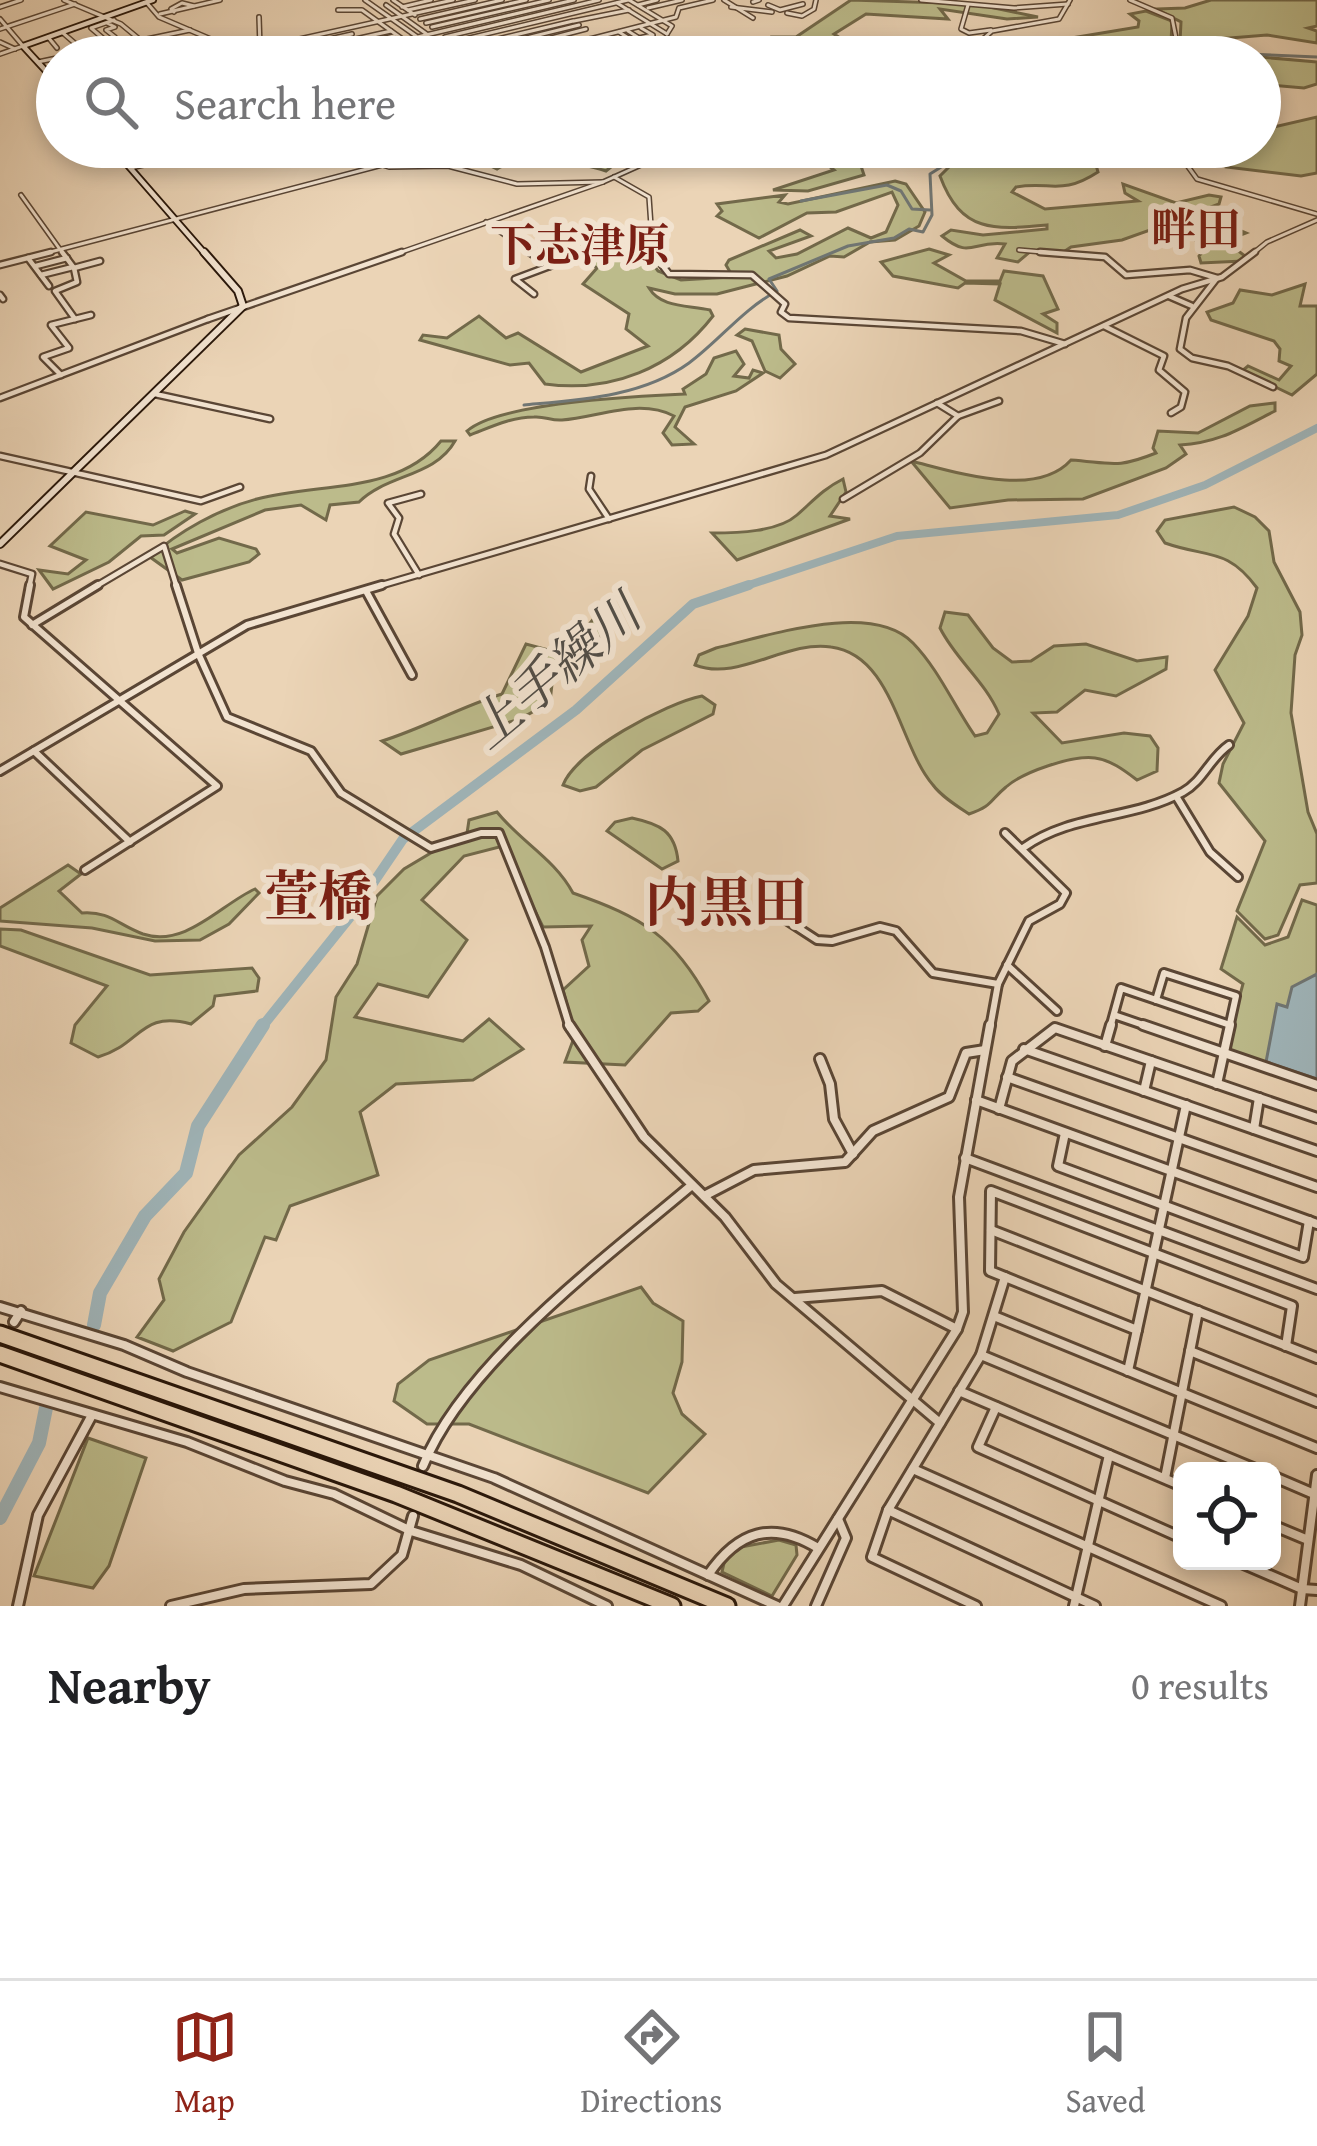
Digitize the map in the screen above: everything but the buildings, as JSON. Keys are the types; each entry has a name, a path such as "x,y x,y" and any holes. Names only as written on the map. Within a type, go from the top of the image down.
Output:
{"highway":[{"path":"7,1328 406,1472 637,1564 727,1606"},
{"path":"0,1354 396,1494 672,1606"}],"main road":[{"path":"54,36 110,20 150,1"},
{"path":"36,42 23,46 36,60"},
{"path":"0,544 243,306 238,291 131,168"}],"street":[{"path":"0,7 21,0"},
{"path":"64,0 136,36"},
{"path":"156,15 220,0"},
{"path":"365,0 423,36"},
{"path":"403,17 408,0"},
{"path":"403,7 431,0"},
{"path":"403,7 453,0"},
{"path":"338,10 502,0"},
{"path":"426,23 526,0"},
{"path":"432,28 550,0 573,13"},
{"path":"428,36 574,0"},
{"path":"450,36 598,0"},
{"path":"477,36 616,2 628,0 672,26 670,33 616,2"},
{"path":"638,5 657,0"},
{"path":"645,9 682,0"},
{"path":"654,14 713,0"},
{"path":"724,0 753,18"},
{"path":"731,7 783,0"},
{"path":"803,2 788,13 802,16 814,9 816,0"},
{"path":"921,0 1022,8 1069,2"},
{"path":"1130,0 1172,18 1176,36"},
{"path":"150,1 156,15 203,36"},
{"path":"475,1 527,36"},
{"path":"420,19 475,1"},
{"path":"758,4 780,10 803,2"},
{"path":"968,4 961,29 967,33 1058,19 1069,2"},
{"path":"0,29 75,4"},
{"path":"758,4 772,12"},
{"path":"386,5 424,36"},
{"path":"403,7 445,36"},
{"path":"564,16 601,36 676,17 680,8"},
{"path":"362,10 397,36"},
{"path":"510,36 631,10"},
{"path":"259,17 260,36"},
{"path":"353,36 403,17"},
{"path":"0,19 23,46 0,54"},
{"path":"532,36 575,22"},
{"path":"638,26 653,35 648,36"},
{"path":"374,29 385,27"},
{"path":"314,36 385,27"},
{"path":"564,36 586,29"},
{"path":"625,29 636,36"},
{"path":"161,36 190,30"},
{"path":"978,36 991,30"},
{"path":"338,31 347,36"},
{"path":"617,31 625,36"},
{"path":"62,33 66,36"},
{"path":"0,42 15,49"},
{"path":"0,266 371,168"},
{"path":"456,168 517,184 603,182"},
{"path":"0,398 243,306 634,168"},
{"path":"1188,168 1204,183 1317,217"},
{"path":"614,177 649,197 646,238 661,269 669,274 683,278 752,275 784,304 781,312 789,318 1021,331 1065,344"},
{"path":"21,195 73,267 77,281 55,291 75,319"},
{"path":"1273,387 1218,363 1192,358 1180,349 1180,332 1192,306 1217,278 1267,242 1317,217"},
{"path":"486,222 550,266"},
{"path":"1018,250 1105,257 1126,275 1190,270 1217,278"},
{"path":"534,294 515,279 579,255"},
{"path":"28,258 49,286"},
{"path":"34,266 67,258"},
{"path":"41,275 100,261"},
{"path":"0,771 247,625 826,455 1217,278"},
{"path":"1169,296 1192,306"},
{"path":"61,375 44,357 69,348 51,326 91,315"},
{"path":"1104,326 1164,356 1159,370 1185,392 1181,407 1171,413"},
{"path":"155,394 270,419"},
{"path":"843,499 920,453 958,416 999,401"},
{"path":"937,404 958,416"},
{"path":"0,456 201,501 240,487"},
{"path":"591,476 589,489 609,519"},
{"path":"419,575 394,534 399,518 388,503 421,494"},
{"path":"32,625 164,546 198,653 227,717 311,751 341,793 431,848 442,849 487,830 499,833 545,947 572,1036 605,1074 644,1137 704,1196 791,1298 940,1423"},
{"path":"0,564 32,574 22,615 217,786 85,870"},
{"path":"366,591 412,675"},
{"path":"1023,848 1057,823 1176,796 1195,784 1220,749 1229,745"},
{"path":"34,751 130,842"},
{"path":"1176,796 1210,852 1238,877"},
{"path":"0,1307 425,1451 780,1606 912,1402 963,1312 959,1197 998,984 1029,921 1060,904 1066,893 1005,833"},
{"path":"774,912 801,936 820,942 890,928 908,939 933,973 998,984"},
{"path":"1006,965 1057,1011"},
{"path":"1156,1000 1164,973 1236,996 1217,1084"},
{"path":"1105,1046 1121,988 1230,1024"},
{"path":"1114,1015 1317,1084"},
{"path":"999,1109 1007,1077 1024,1049 1054,1028 1317,1118"},
{"path":"1024,1049 1317,1150"},
{"path":"704,1196 740,1172 780,1162 841,1164 873,1131 949,1097 966,1053 985,1050"},
{"path":"820,1060 830,1084 834,1119 854,1154"},
{"path":"1144,1091 1151,1061"},
{"path":"1007,1077 1317,1187"},
{"path":"1254,1129 1259,1098"},
{"path":"976,1100 1313,1222 1303,1257 1058,1166 1065,1133"},
{"path":"1128,1371 1186,1105"},
{"path":"964,1158 1317,1288"},
{"path":"423,1466 432,1436 508,1349 692,1185"},
{"path":"1137,1330 990,1271 991,1191 1292,1306 1286,1346"},
{"path":"991,1231 1317,1358"},
{"path":"976,1606 872,1557 888,1510 981,1355 1005,1277"},
{"path":"791,1298 882,1292 957,1329"},
{"path":"7,1328 21,1311"},
{"path":"1165,1479 1198,1311"},
{"path":"994,1316 1317,1448"},
{"path":"1190,1352 1317,1402"},
{"path":"981,1355 1238,1462"},
{"path":"0,1387 334,1494 411,1531 520,1565 608,1606"},
{"path":"959,1391 1173,1482"},
{"path":"996,1407 978,1447 1173,1534"},
{"path":"18,1606 38,1515 92,1415"},
{"path":"1075,1602 1109,1455"},
{"path":"913,1468 1221,1606"},
{"path":"1300,1606 1317,1475"},
{"path":"1281,1480 1315,1494"},
{"path":"888,1510 1075,1602 1095,1606"},
{"path":"171,1606 244,1589 371,1584 401,1556 413,1516"},
{"path":"816,1606 846,1538 838,1519"},
{"path":"1281,1529 1308,1540"},
{"path":"708,1575 721,1552 743,1534 789,1531 818,1549"},
{"path":"1258,1570 1302,1589 1317,1590"}],"shaded area":[{"path":"851,0 975,4 1038,17 1007,19 940,9 948,19 866,14 834,34 837,36 797,36"},
{"path":"1211,0 1317,0 1317,26 1308,28 1317,31 1317,43 1267,35 1180,36 1181,22 1156,9 1185,8"},
{"path":"1146,11 1172,21 1171,36 1084,36 1138,27 1139,21 1130,14"},
{"path":"1281,59 1317,62 1317,84 1281,86"},
{"path":"1317,117 1317,173 1301,176 1234,168 1281,168 1281,125"},
{"path":"862,168 864,175 808,191 773,190 834,170"},
{"path":"948,168 1097,168 1098,172 1074,184 1016,187 1012,192 1045,209 1138,201 1125,193 1123,184 1176,203 1221,197 1203,215 1246,233 1225,241 1245,256 1243,261 1201,263 1199,256 1208,245 1161,226 1062,253 1032,250 1018,262 997,258 1005,244 966,248 942,236 951,230 983,235 1047,229 1047,225 982,224 958,208 940,176"},
{"path":"895,181 906,184 925,212 919,226 895,240 870,242 844,257 830,256 787,276 717,294 675,294 649,288 668,302 710,310 713,316 679,350 639,373 593,384 545,384 529,363 510,365 420,340 423,335 447,338 479,316 506,338 518,333 581,372 648,346 626,329 629,314 583,284 597,268 536,228 555,227 590,249 604,240 629,246 647,256 658,271 681,280 733,277 726,265 729,260 800,230 811,236 769,251 776,258 797,254 848,228 871,238 886,232 898,205 892,192 836,212 807,213 759,238 717,216 722,211 717,204 785,195 779,202 788,204"},
{"path":"929,249 949,255 934,263 966,281 1000,281 1004,271 1043,276 1058,309 1043,314 1057,323 1057,333 995,300 1000,284 965,283 958,288 893,276 881,262"},
{"path":"1305,284 1300,306 1317,306 1317,374 1292,395 1242,371 1248,366 1279,380 1291,366 1279,361 1280,349 1274,341 1211,320 1207,312 1233,303 1240,290 1272,295"},
{"path":"745,329 779,335 781,349 795,364 780,378 765,371 752,341 737,335"},
{"path":"736,351 744,364 734,376 749,378 753,370 763,373 736,391 685,407 675,427 694,444 672,445 663,433 674,416 647,409 562,420 526,417 470,435 467,431 483,421 537,408 685,394 683,389 706,374 714,358"},
{"path":"1275,403 1275,411 1229,434 1180,445 1186,454 1166,468 1083,499 1008,500 950,508 911,461 972,476 1038,478 1071,460 1114,464 1143,458 1156,453 1158,431 1198,433 1250,406"},
{"path":"441,441 455,441 436,462 359,502 330,505 326,520 301,505 265,510 172,549 177,553 219,538 256,549 259,554 249,562 182,580 150,557 187,530 228,509 281,494 380,479 423,458"},
{"path":"843,479 846,492 830,516 850,519 737,560 712,533 757,530 789,521"},
{"path":"1234,507 1255,517 1269,531 1274,562 1300,612 1302,635 1295,655 1291,713 1308,812 1317,834 1317,883 1300,885 1278,935 1265,939 1237,911 1265,841 1219,783 1223,764 1244,723 1215,670 1248,616 1257,588 1226,560 1165,543 1157,531 1165,520"},
{"path":"185,511 195,514 164,535 141,536 109,562 53,589 39,570 68,574 86,560 50,546 86,512 153,525"},
{"path":"599,612 613,624 552,684 550,702 520,719 401,754 382,741 502,694 526,644 552,651 583,632"},
{"path":"945,612 968,615 993,648 1012,662 1031,661 1054,646 1086,644 1137,661 1167,657 1166,669 1116,696 1085,690 1057,712 1033,713 1062,743 1124,733 1150,736 1158,748 1157,771 1137,780 1101,759 1061,762 1014,781 987,806 969,814 933,785 882,684 852,654 814,646 728,668 695,665 699,655 763,636 819,625 872,624 895,630 913,643 975,736 987,733 999,714 940,628"},
{"path":"702,696 715,705 713,714 642,750 596,787 580,791 563,785 585,758 624,730"},
{"path":"497,812 557,870 573,893 637,921 669,945 709,1001 698,1011 671,1013 625,1065 565,1062 575,1035 563,990 589,966 582,940 591,926 543,927 503,846 464,856 422,900 467,940 428,997 378,984 355,1017 463,1041 489,1019 523,1049 473,1080 396,1084 360,1112 378,1175 290,1206 276,1240 265,1237 231,1322 173,1351 137,1337 164,1300 159,1279 184,1232 239,1155 292,1107 326,1060 336,997 357,964 377,896 404,869 446,844 466,840 469,820"},
{"path":"632,818 664,831 678,861 662,869 607,831 615,822"},
{"path":"68,865 81,874 59,891 82,913 100,914 159,937 188,930 255,889 259,893 229,924 200,940 155,941 92,928 0,921 0,908"},
{"path":"1302,900 1317,905 1317,1085 1224,1054 1243,984 1221,969 1237,917 1265,945 1288,937"},
{"path":"0,929 21,930 150,975 252,968 259,978 257,991 215,996 213,1006 191,1024 150,1025 98,1057 71,1043 75,1025 107,986 0,946"},
{"path":"641,1287 653,1303 683,1321 682,1362 673,1393 682,1414 705,1434 648,1493 469,1424 427,1424 394,1401 398,1384 429,1360"},
{"path":"88,1438 146,1458 109,1566 93,1588 34,1576"},
{"path":"779,1540 796,1545 797,1555 772,1596 722,1572 725,1559 741,1547"}],"water":[{"path":"1317,974 1317,1079 1266,1062 1277,1004 1287,1007 1292,987"}],"waterway":[{"path":"1281,55 1317,57"},
{"path":"524,405 610,395 651,383 689,363 777,291 769,279 848,246 894,238 909,229 923,232 932,215 930,174 940,168"},
{"path":"801,201 887,185 901,191 912,209 930,210"},
{"name":"上手繰川","path":"747,586 897,536 1118,515 1205,485 1317,428"},
{"name":"上手繰川","path":"261,1028 350,917 403,839 576,710 693,604 747,586"},
{"name":"上手繰川","path":"740,588 747,586"},
{"name":"上手繰川","path":"94,1325 100,1293 145,1216 186,1173 198,1126 261,1028"},
{"name":"上手繰川","path":"0,1518 39,1443 46,1408"}],"district":[{"name":"畔田","path":"1196,228"},
{"name":"下志津原","path":"580,244"},
{"name":"萱橋","path":"318,895"},
{"name":"内黒田","path":"726,901"}]}
